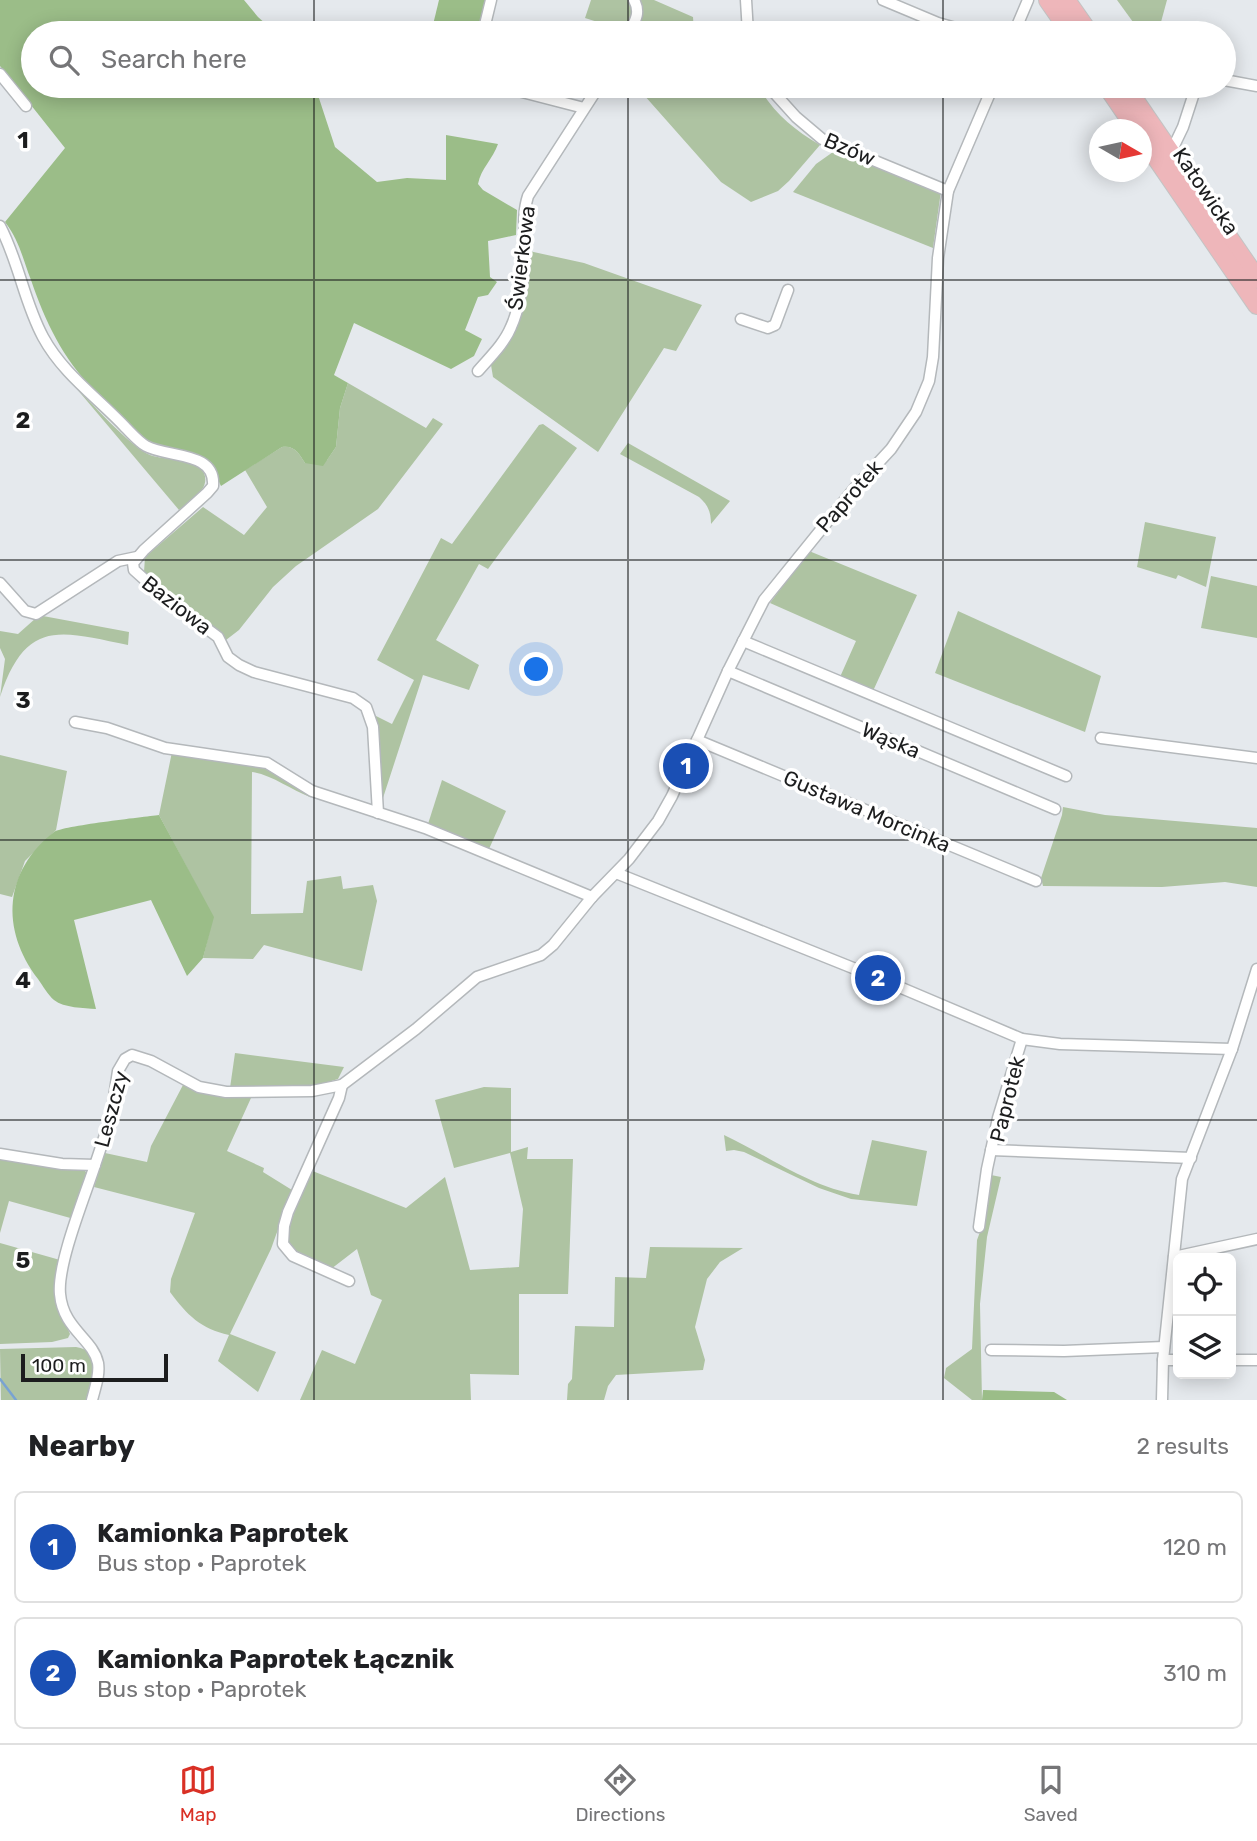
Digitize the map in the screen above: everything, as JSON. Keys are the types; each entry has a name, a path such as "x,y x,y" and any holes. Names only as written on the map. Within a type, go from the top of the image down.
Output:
{"main road":[{"path":"1048,0 1063,21"},
{"path":"1066,0 1081,21"},
{"path":"1115,98 1129,119"},
{"name":"Katowicka","path":"1133,98 1257,279"},
{"name":"Katowicka","path":"1152,152 1257,306"}],"street":[{"path":"486,21 491,0"},
{"path":"634,0 637,8 635,21"},
{"path":"746,0 747,21"},
{"path":"883,0 933,21"},
{"path":"1019,21 1028,0"},
{"path":"0,74 26,106"},
{"path":"1236,82 1257,86"},
{"path":"545,98 584,108"},
{"name":"Świerkowa","path":"478,371 501,345 516,313 525,252 524,213 528,196 591,98"},
{"name":"Bzów","path":"779,98 822,139 948,191"},
{"name":"Paprotek","path":"553,945 592,897 645,841 658,821 764,600 853,490 891,449 916,412 931,369 938,258 948,191 988,98"},
{"path":"1171,152 1183,128 1192,98"},
{"name":"Baziowa","path":"0,226 16,260 25,295 40,331 71,375 145,445 169,454 200,460 211,471 213,486 137,557 134,570 163,596 218,637 228,657 239,665 254,672 353,698 366,707 373,727 378,813"},
{"path":"741,319 768,328 775,325 788,290"},
{"path":"0,583 25,611 36,614 118,561 137,557"},
{"path":"743,641 1066,776"},
{"name":"Wąska","path":"728,671 1055,809"},
{"path":"75,722 107,728 177,750 260,761 312,791 463,843 592,897"},
{"path":"1101,738 1257,758"},
{"name":"Gustawa Morcinka","path":"697,740 1036,881"},
{"name":"Paprotek","path":"616,873 1022,1039 991,1150 1191,1158"},
{"name":"Leszczy","path":"0,1154 62,1164 95,1165 111,1116 118,1071 125,1059 132,1055 151,1061 199,1087 226,1092 312,1091 342,1084 416,1029 477,977 541,954 553,945"},
{"path":"1174,1253 1181,1179 1232,1049 1257,969"},
{"path":"1022,1039 1060,1044 1232,1049"},
{"path":"342,1084 339,1098 288,1212 282,1238 287,1252 293,1256 349,1281"},
{"path":"979,1227 991,1150"},
{"path":"92,1400 98,1364 94,1352 74,1330 65,1315 60,1293 63,1267 95,1165"},
{"path":"1196,1253 1257,1239"},
{"path":"1162,1400 1164,1347 1173,1267"},
{"path":"991,1350 1064,1351 1164,1347"},
{"path":"1163,1360 1173,1360"},
{"path":"1236,1360 1257,1360"}],"green space":[{"path":"0,0 244,0 262,21 21,21 21,92 0,66"},
{"path":"439,0 487,0 482,21 434,21"},
{"path":"591,0 630,0 634,11 629,21 594,21 585,18"},
{"path":"640,0 654,0 693,17 693,21 638,21 642,11"},
{"path":"1117,0 1167,0 1161,21 1132,21"},
{"path":"25,98 319,98 335,147 377,182 407,178 446,180 446,135 498,144 478,184 483,190 517,210 516,235 488,241 490,277 497,282 488,295 478,297 465,330 482,339 474,356 451,369 354,323 334,375 348,383 340,408 336,447 323,466 305,463 299,453 282,447 221,486 214,472 200,457 149,441 121,417 73,366 42,310 17,243 5,222 65,148"},
{"path":"647,98 767,98 785,120 820,145 778,191 751,202 721,182"},
{"path":"833,152 841,152 941,191 933,248 793,192 816,164"},
{"path":"529,251 584,263 702,305 676,351 664,348 598,452 493,377 491,365 505,349 516,328"},
{"path":"71,382 121,433 142,450 156,457 187,461 200,468 205,479 198,495 179,510"},
{"path":"348,383 426,428 433,418 443,424 378,509 296,566 273,587 239,630 226,640 144,572 145,557 203,507 244,535 267,507 245,470 282,447 299,453 305,463 327,460 336,447 340,408"},
{"path":"543,424 577,448 488,569 479,564 436,640 479,665 469,690 423,675 382,801 374,715 392,724 414,680 377,660 441,538 452,544 539,425"},
{"path":"628,443 730,501 711,524 708,509 699,497 620,454"},
{"path":"1145,522 1216,537 1206,587 1178,575 1176,579 1137,567"},
{"path":"809,551 917,595 873,691 840,677 856,641 770,603"},
{"path":"1211,576 1257,586 1257,638 1201,628"},
{"path":"958,611 1101,676 1085,732 935,673"},
{"path":"43,616 129,632 128,645 83,636 48,636 34,642 21,654 0,697 5,659 0,648 0,631 18,634 36,618"},
{"path":"172,752 256,762 312,793 310,797 267,776 252,772 251,914 303,913 307,881 341,876 343,889 373,885 377,901 362,971 264,945 253,959 203,958 213,917 159,815"},
{"path":"0,755 67,771 56,830 25,861 12,897 0,894"},
{"path":"442,780 506,811 489,849 428,824"},
{"path":"1063,807 1105,815 1257,828 1257,887 1225,882 1162,887 1043,886 1041,878"},
{"path":"159,815 214,917 203,958 187,976 151,900 74,920 96,1009 58,1003 38,979 17,940 13,901 25,864 37,847 54,832"},
{"path":"235,1053 344,1067 338,1079 315,1086 230,1088"},
{"path":"183,1085 208,1093 251,1098 227,1151 264,1168 263,1172 292,1190 271,1249 230,1334 276,1352 258,1392 218,1361 229,1335 210,1329 195,1320 170,1292 171,1279 195,1213 94,1187 105,1153 147,1162 151,1146"},
{"path":"484,1087 511,1088 511,1152 528,1147 527,1159 573,1159 568,1294 519,1294 519,1375 470,1374 471,1400 300,1400 322,1350 355,1364 382,1300 371,1295 357,1249 331,1269 295,1254 288,1247 286,1235 310,1170 406,1208 445,1177 470,1270 519,1267 523,1209 510,1153 454,1168 435,1100"},
{"path":"724,1135 806,1178 859,1195 872,1140 927,1151 917,1206 851,1199 819,1188 744,1152 726,1151"},
{"path":"0,1157 82,1168 87,1173 74,1219 9,1201 0,1233"},
{"path":"991,1175 1001,1177 987,1237 980,1304 982,1400 972,1400 944,1378 946,1368 972,1349 977,1240 984,1221"},
{"path":"0,1243 60,1260 59,1309 70,1334 68,1338 52,1342 0,1344"},
{"path":"650,1247 743,1248 720,1262 707,1279 695,1327 705,1360 703,1370 616,1375 608,1386 604,1400 567,1400 568,1384 572,1379 575,1326 614,1327 615,1277 646,1278"},
{"path":"0,1349 84,1349 93,1360 89,1400 1,1400"},
{"path":"983,1390 1054,1392 1067,1400 982,1400"}],"waterway":[{"path":"0,1379 16,1400"}],"place":[{"name":"Kamionka Paprotek","path":"686,766"},
{"name":"Kamionka Paprotek Łącznik","path":"878,978"}]}
